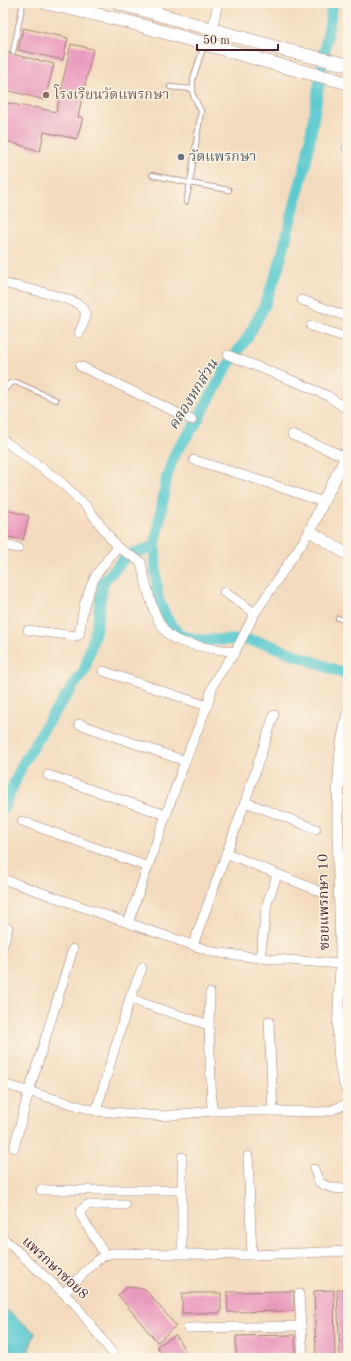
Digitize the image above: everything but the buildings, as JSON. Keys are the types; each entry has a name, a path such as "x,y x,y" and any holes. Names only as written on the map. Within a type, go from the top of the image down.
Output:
{"main road":[{"path":"46,3 107,16 342,82"},
{"path":"119,3 159,9 212,30 344,64"}],"street":[{"path":"212,30 218,3"},
{"path":"3,283 69,299 80,304 84,310 85,317 79,332"},
{"path":"302,300 348,317"},
{"path":"311,326 348,338"},
{"path":"228,355 328,396 348,410"},
{"path":"80,366 192,420"},
{"path":"128,923 217,676 236,650 250,622 310,531 347,455 292,434"},
{"path":"3,440 66,487 87,507 120,550 137,558 141,562 152,607 165,630 175,640 194,646 236,650"},
{"path":"194,460 323,502"},
{"path":"310,531 348,555"},
{"path":"3,545 18,548"},
{"path":"28,630 76,636 79,634 84,605 96,575 120,550"},
{"path":"224,592 255,614"},
{"path":"103,671 207,706"},
{"name":"ซอยแพรกษา 10","path":"348,713 341,751 337,812 344,962 339,1000 340,1052 342,1068 348,1091"},
{"path":"193,945 245,802 274,715"},
{"path":"79,724 186,761"},
{"path":"48,775 166,815"},
{"path":"245,802 316,829"},
{"path":"22,821 148,867"},
{"path":"226,853 321,892"},
{"path":"260,958 267,904 278,875"},
{"path":"3,879 214,952 260,958 344,962"},
{"path":"3,946 8,928"},
{"path":"14,1148 29,1091 73,949"},
{"path":"96,1111 130,998 142,968"},
{"path":"210,993 209,1025 212,1111"},
{"path":"130,998 209,1025"},
{"path":"269,1021 273,1111"},
{"path":"3,1084 96,1111 163,1116 212,1111 321,1112 332,1110 348,1103"},
{"path":"248,1156 252,1255"},
{"path":"182,1157 182,1253"},
{"path":"314,1169 319,1182 327,1187 341,1190 348,1188"},
{"path":"41,1190 181,1190"},
{"path":"105,1255 80,1214 81,1210 87,1205 125,1205"},
{"name":"แพรกษาซอย8","path":"3,1238 75,1304 116,1358"},
{"path":"64,1293 96,1261 105,1255 114,1253 252,1255 348,1251"},
{"path":"299,1294 303,1358"},
{"path":"188,1328 301,1326"}],"lane":[{"path":"13,52 23,3"},
{"path":"186,202 201,112 193,94 193,79 204,43"},
{"path":"170,87 192,89"},
{"path":"152,175 229,190"},
{"path":"3,392 10,383 16,382 56,400"},
{"path":"338,618 348,622"}],"water":[{"path":"3,1307 35,1333 26,1358 3,1358"}],"waterway":[{"name":"คลองหกส่วน","path":"333,3 306,162 278,269 264,307 248,337 226,368 195,425 175,453 167,476 155,546 158,598 166,617 179,635 199,640 247,640 267,644 348,675"},
{"path":"3,809 23,763 51,717 84,671 97,625 103,582 127,556 155,546"}],"place":[{"name":"โรงเรียนวัดแพรกษา","path":"46,95"},
{"name":"วัดแพรกษา","path":"181,157"}]}
